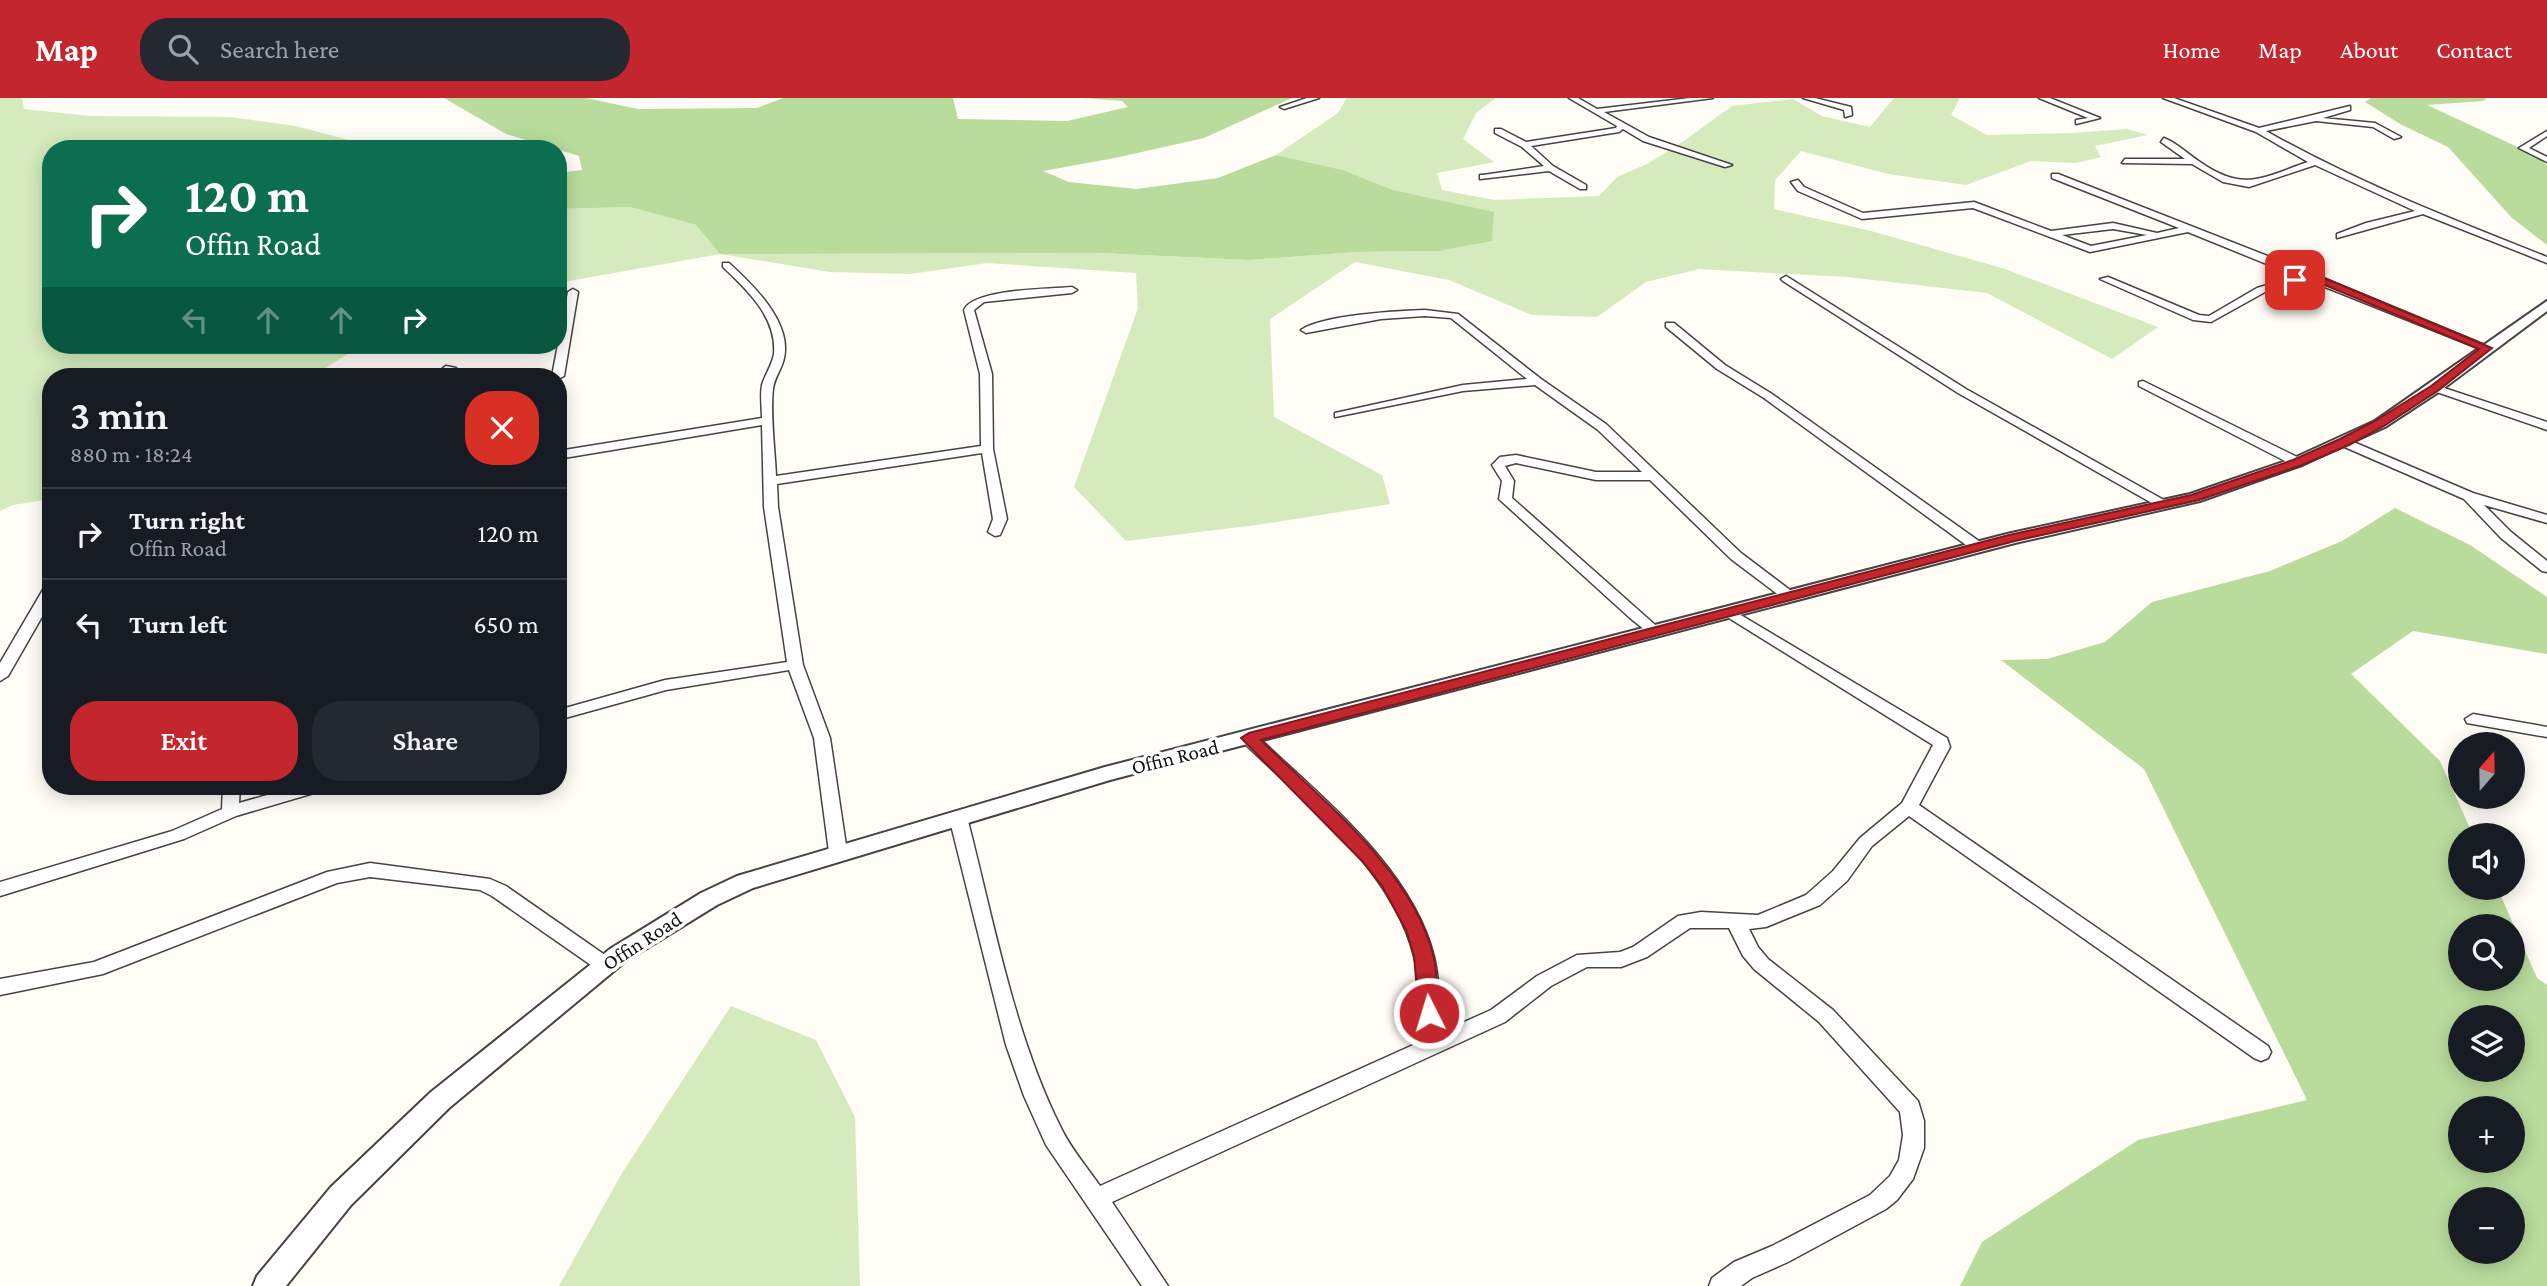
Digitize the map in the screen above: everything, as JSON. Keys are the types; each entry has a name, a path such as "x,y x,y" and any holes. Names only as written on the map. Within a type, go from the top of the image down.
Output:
{"street":[{"path":"1284,107 1315,98"},
{"path":"1573,98 1668,148 1728,165"},
{"path":"1597,111 1709,98"},
{"path":"1807,98 1848,109 1848,115"},
{"path":"2043,98 2096,118 2079,122"},
{"path":"2167,98 2259,130 2315,162 2425,211 2547,260"},
{"path":"2259,130 2313,119 2347,108"},
{"path":"2313,119 2375,125 2397,137"},
{"path":"1525,145 1603,134 1619,130 1620,125"},
{"path":"1498,131 1525,145 1550,168 1583,187"},
{"path":"2547,133 2523,148 2547,160"},
{"path":"2164,140 2212,173 2244,185 2315,162"},
{"path":"2125,161 2195,162"},
{"path":"1483,177 1550,168"},
{"path":"2055,176 2487,348"},
{"path":"1795,182 1801,190 1857,215 1974,205 2090,249 2189,229"},
{"path":"2340,236 2369,225 2425,211"},
{"path":"2049,234 2113,226 2138,232 2166,233"},
{"path":"726,265 757,294 776,330 779,357 767,388 771,508 795,665 822,738 838,852"},
{"path":"2105,279 2197,318 2211,319 2261,290 2308,275"},
{"path":"1786,279 1962,391 2164,504"},
{"path":"995,532 1000,519 987,449 986,374 969,310 982,299 1072,290"},
{"path":"567,326 573,292"},
{"name":"Offin Road","path":"268,1286 341,1196 460,1083 605,965 657,929 745,882 1105,774 1979,547 2194,498 2297,462 2379,424 2435,388 2547,305"},
{"path":"1306,330 1353,319 1447,313 1602,427 1715,534 1725,547 1789,596"},
{"path":"1670,325 1721,367 1768,396 1979,547"},
{"path":"1339,415 1443,391 1504,382 1536,381"},
{"path":"2143,384 2297,462"},
{"path":"2435,388 2547,426"},
{"path":"567,453 768,421"},
{"path":"2344,442 2468,496 2547,519"},
{"path":"770,481 987,449"},
{"path":"1653,476 1596,476 1517,459 1498,463 1508,481 1505,499 1552,537 1605,590 1656,631"},
{"path":"2468,496 2506,534 2547,568"},
{"path":"0,676 42,604"},
{"path":"1097,1198 1498,1016 1544,981 1584,960 1621,959 1640,952 1685,921 1701,919 1759,922 1813,900 1840,876 1866,842 1909,807 1942,747 1941,742 1729,612"},
{"path":"567,712 665,685 795,665"},
{"path":"2473,719 2547,733"},
{"path":"1249,738 1369,858 1404,905 1424,956 1433,1046"},
{"path":"230,812 231,795"},
{"path":"0,889 178,835 230,812 288,795"},
{"path":"1909,807 2260,1052"},
{"path":"958,817 1016,1045 1054,1138 1156,1286"},
{"path":"0,987 96,969 334,877 370,870 484,884 499,891 605,965"},
{"path":"1720,1286 1743,1270 1780,1254 1885,1197 1901,1180 1914,1144 1915,1125 1910,1108 1826,1016 1761,964 1750,951 1736,922"}],"green space":[{"path":"0,98 22,98 24,109 90,116 230,117 296,126 348,140 42,140 42,354 348,354 326,368 42,368 42,500 13,505 0,511"},
{"path":"444,98 586,98 638,109 757,108 783,98 953,98 958,119 1067,121 1128,107 1122,101 1084,98 1292,98 1204,138 1043,171 1069,182 1136,189 1218,178 1276,155 1343,170 1393,190 1494,212 1492,241 1438,251 1357,252 1249,260 1098,253 720,254 696,225 630,207 567,209 567,172 582,170 579,156 567,152 567,140 526,140 506,134"},
{"path":"1347,98 1496,98 1476,113 1463,139 1494,162 1437,173 1442,190 1494,200 1599,196 1617,177 1647,164 1732,106 1793,99 1822,116 1870,127 1894,98 1960,98 1951,115 1987,135 2127,129 2148,135 2095,146 2101,157 2076,163 2031,161 1966,185 1888,174 1801,151 1775,180 1774,209 1871,231 2002,268 2158,327 2112,359 1987,293 1847,277 1699,269 1646,282 1597,317 1532,315 1449,280 1355,262 1270,319 1274,417 1382,475 1390,504 1264,524 1126,541 1074,487 1138,308 1136,273 987,263 910,274 830,272 720,254 1098,253 1249,260 1357,252 1438,251 1393,190 1343,170 1276,155 1338,113"},
{"path":"2371,98 2487,98 2483,101 2427,105 2537,156 2547,165 2547,245 2512,218 2448,147 2400,124 2365,102"},
{"path":"630,207 696,225 720,254 567,281 567,209"},
{"path":"2395,508 2470,545 2547,597 2547,654 2413,631 2351,674 2440,761 2448,779 2448,809 2461,809 2468,823 2448,823 2448,900 2503,900 2509,914 2448,914 2448,991 2525,991 2525,951 2537,978 2547,985 2547,1286 1960,1286 1982,1242 2138,1140 2307,1100 2144,769 2001,660 2047,659 2105,642 2152,602 2270,571 2342,541"},
{"path":"731,1006 816,1040 855,1117 860,1286 559,1286 622,1173"}],"route":[{"path":"1429,1013 1424,956 1404,905 1389,882 1369,858 1249,738 2013,538 2194,498 2247,481 2344,442 2379,424 2435,388 2487,348 2308,275 2295,280"}]}
